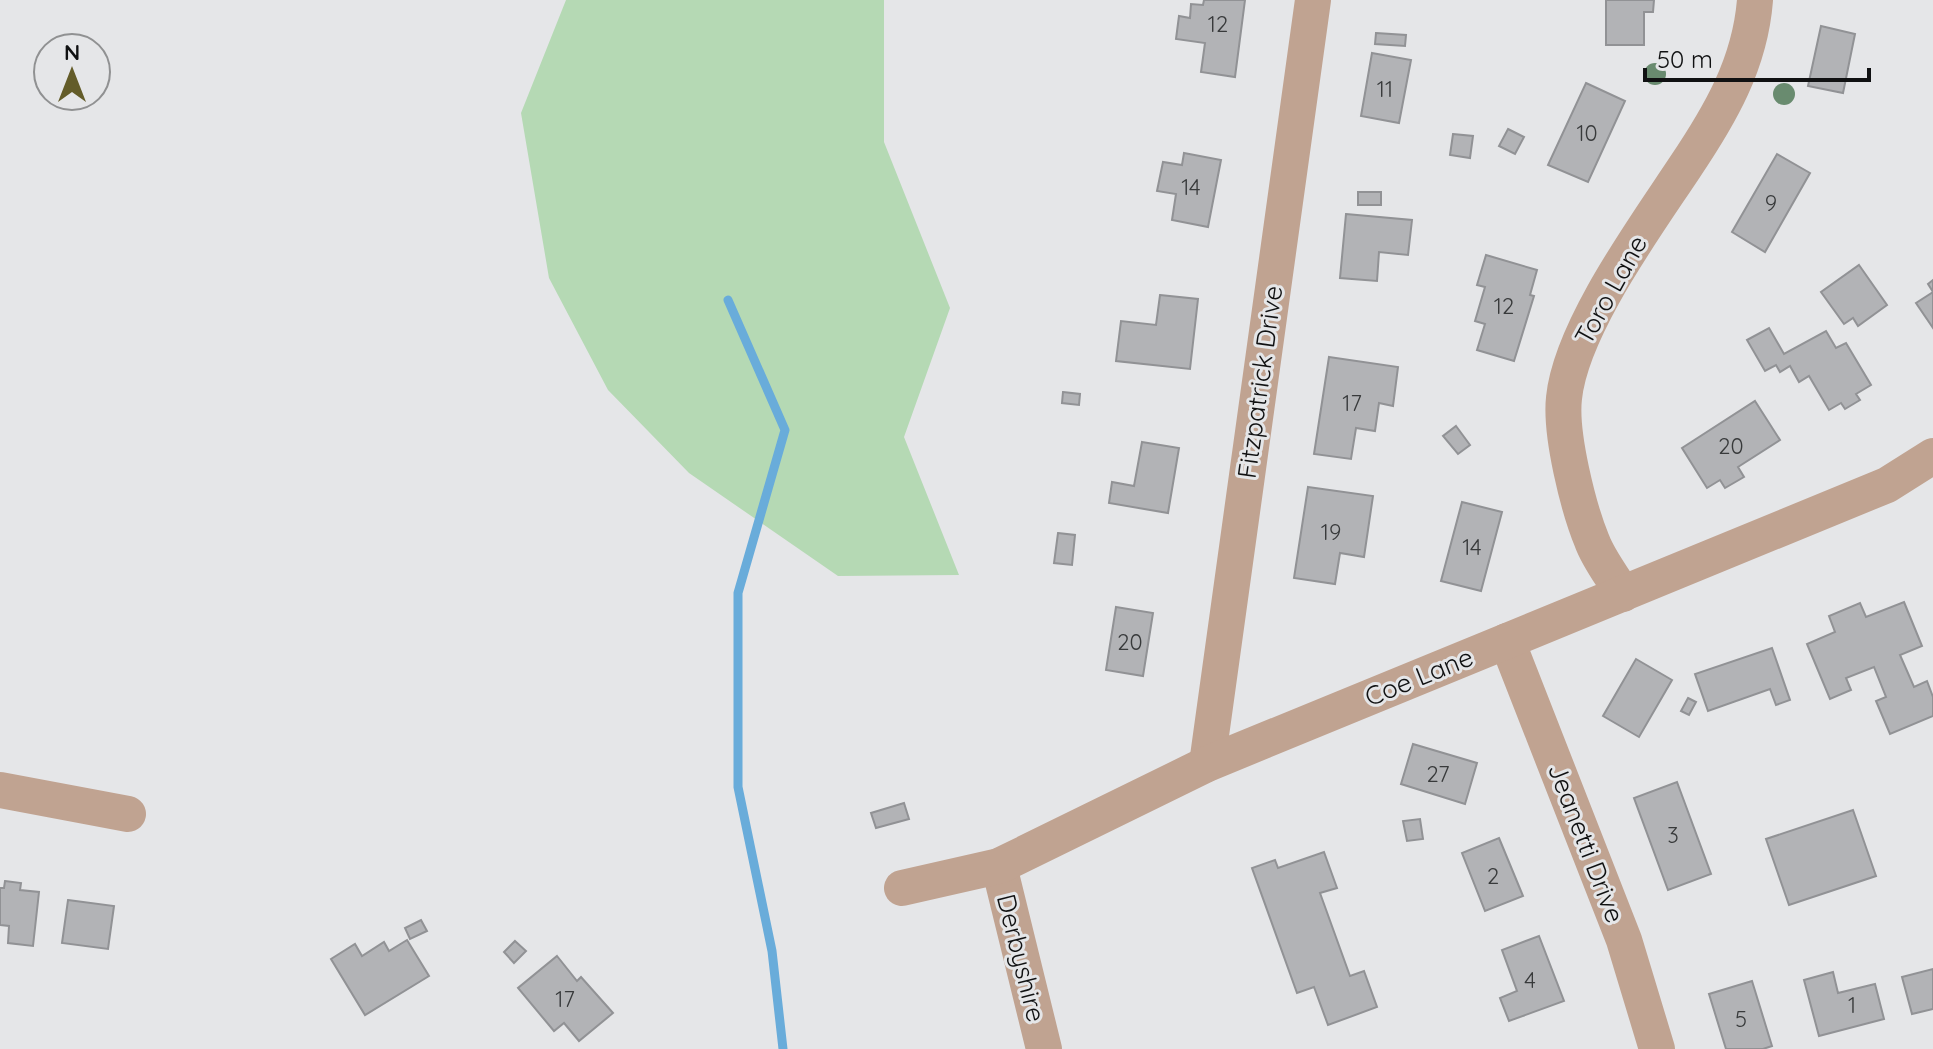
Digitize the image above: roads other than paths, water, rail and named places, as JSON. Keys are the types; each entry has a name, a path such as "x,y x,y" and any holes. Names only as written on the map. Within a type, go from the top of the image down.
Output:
{"street":[{"name":"Fitzpatrick Drive","path":"1207,764 1313,0"},
{"name":"Toro Lane","path":"1623,594 1592,543 1575,482 1565,431 1564,399 1570,369 1584,334 1612,281 1720,115 1740,68 1755,0"},
{"name":"Coe Lane","path":"902,888 999,866 1207,764 1887,485 1933,456"},
{"name":"Jeanetti Drive","path":"1507,641 1624,940 1657,1049"},
{"path":"0,790 128,814"},
{"name":"Derbyshire","path":"999,866 1044,1049"}],"waterway":[{"path":"728,300 785,430 738,593 738,787 772,951 783,1049"}]}
